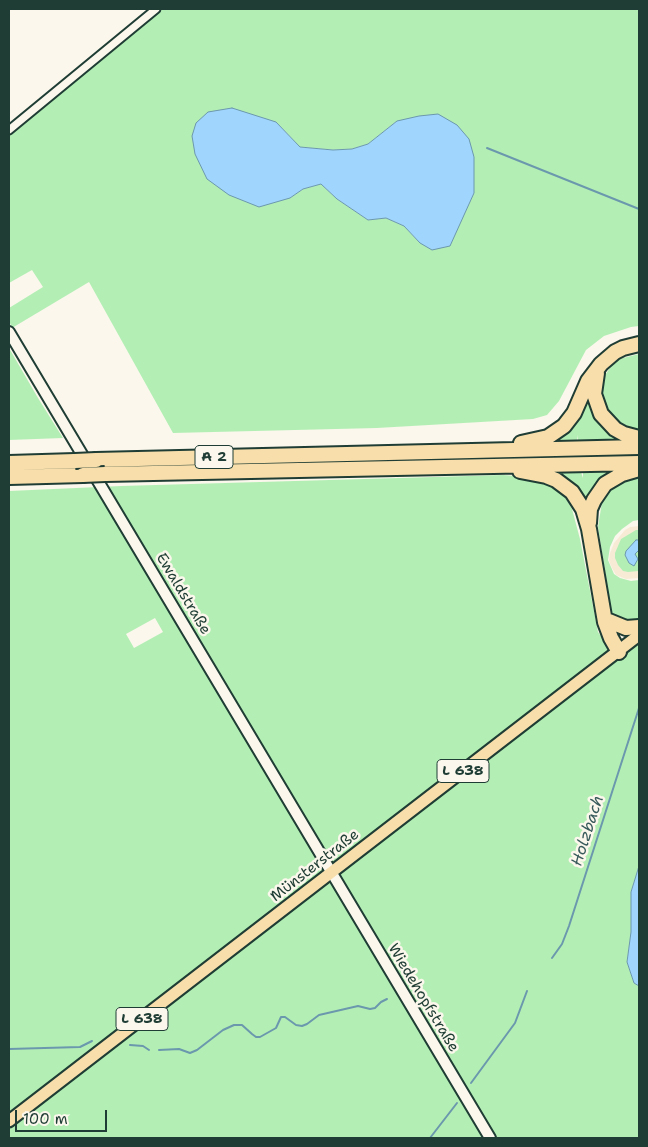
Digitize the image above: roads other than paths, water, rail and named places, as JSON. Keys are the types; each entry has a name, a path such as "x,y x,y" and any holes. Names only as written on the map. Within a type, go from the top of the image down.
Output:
{"highway":[{"path":"462,451 539,440 556,432 564,426 574,413 588,381 601,364 615,352 639,344"},
{"path":"601,364 594,384 595,399 601,414 615,429 624,434 639,438"},
{"name":"A 2","path":"9,463 639,447"},
{"name":"A 2","path":"9,477 639,463"},
{"path":"482,466 536,474 556,480 578,500 589,529 604,622 611,638 622,650"},
{"path":"589,529 590,509 599,491 613,478 639,469"},
{"path":"601,598 622,650"},
{"path":"609,621 626,628 639,627"}],"main road":[{"name":"Ewaldstraße","path":"9,332 332,873"},
{"name":"Münsterstraße","path":"9,1121 639,635"},
{"name":"Wiedehopfstraße","path":"332,873 490,1138"}],"street":[{"path":"9,130 156,9"}],"water":[{"path":"232,108 276,122 300,147 333,150 352,149 368,144 397,121 419,116 438,114 457,125 469,139 474,157 474,193 450,246 432,250 420,243 404,226 386,218 368,220 337,199 321,184 303,189 290,198 259,207 229,195 207,179 195,154 192,136 196,123 208,112"},
{"path":"636,540 639,540 639,550 635,554 638,559 634,566 629,563 625,555 626,551"},
{"path":"639,866 639,986 634,983 627,962 631,932 631,892"}],"waterway":[{"path":"487,148 639,209"},
{"name":"Holzbach","path":"552,958 562,944 569,926 639,708"},
{"name":"Holzbach","path":"471,1083 515,1023 527,991"},
{"path":"159,1050 179,1049 190,1053 197,1050 223,1030 234,1025 242,1025 256,1037 260,1037 276,1028 281,1017 285,1017 296,1025 302,1026 319,1015 358,1006 370,1009 375,1008 387,999"},
{"path":"9,1049 80,1047 92,1041"},
{"path":"130,1045 143,1046 149,1050"},
{"name":"Holzbach","path":"430,1138 457,1103"}]}
